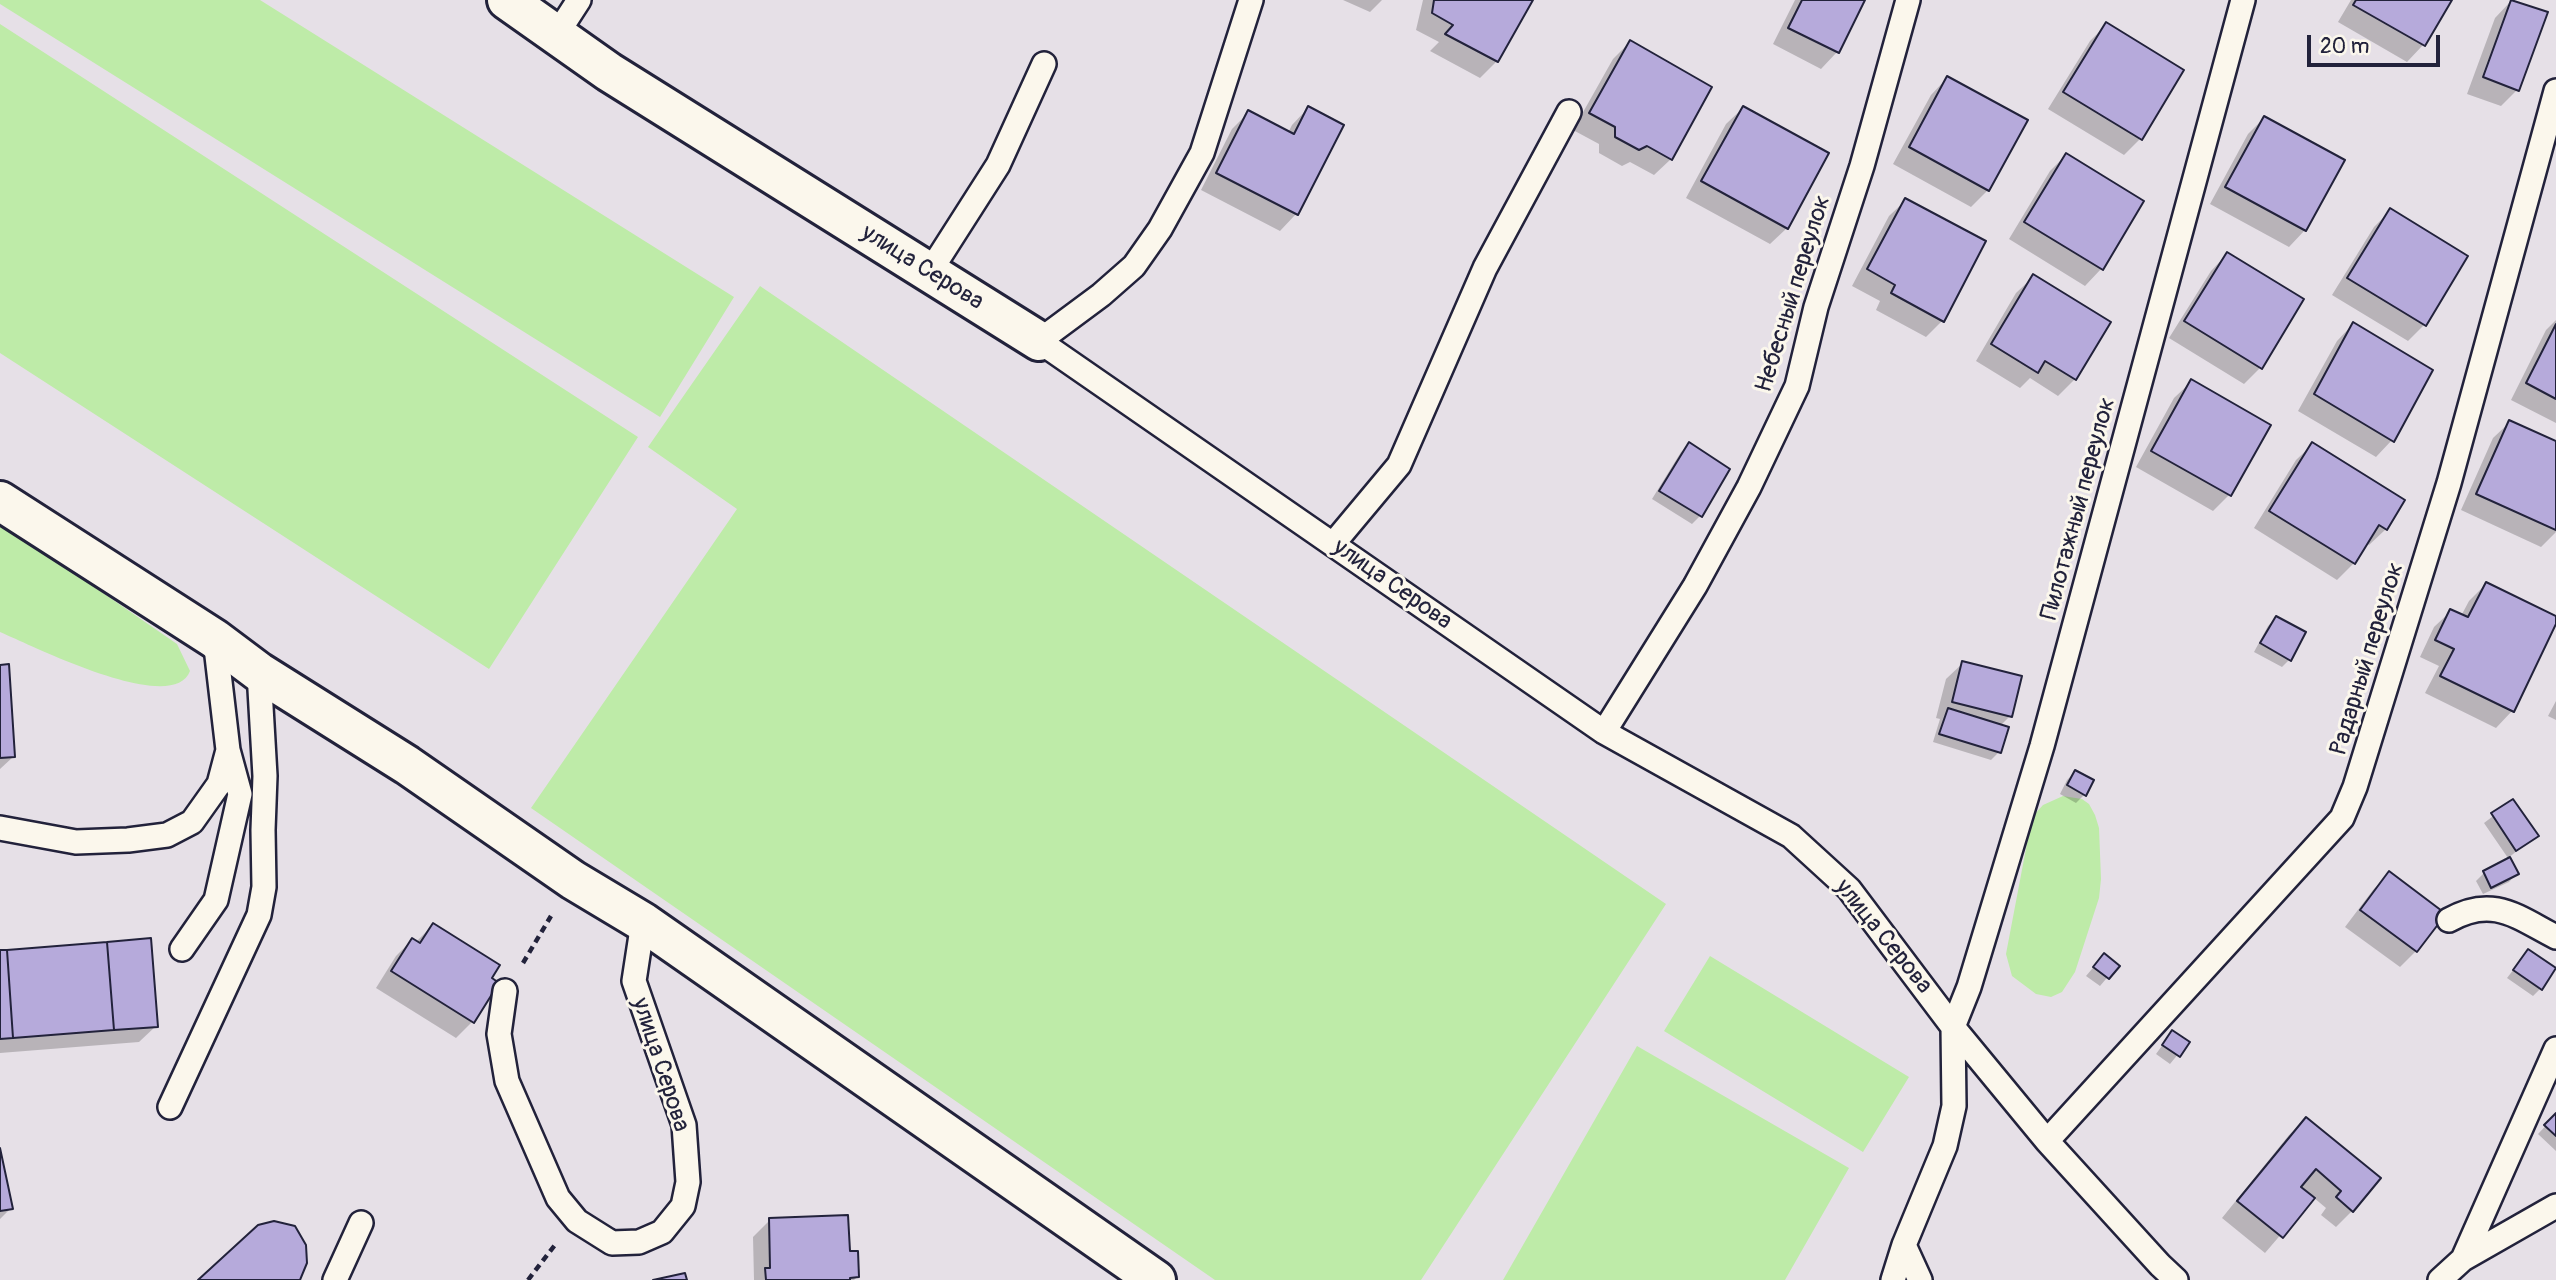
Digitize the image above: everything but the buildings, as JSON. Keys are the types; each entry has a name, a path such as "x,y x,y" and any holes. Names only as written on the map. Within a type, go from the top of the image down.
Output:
{"street":[{"name":"улица Серова","path":"507,0 609,72 1039,341"},
{"path":"0,501 407,765 573,880 643,922 1156,1280"}],"lane":[{"path":"557,34 579,0"},
{"path":"1039,341 1101,295 1134,266 1160,229 1202,153 1251,0"},
{"name":"Небесный переулок","path":"1604,732 1695,586 1749,487 1797,386 1816,307 1862,166 1908,0"},
{"name":"Пилотажный переулок","path":"1953,1027 1969,987 2042,746 2243,0"},
{"path":"929,273 998,165 1044,64"},
{"name":"Радарный переулок","path":"2047,1142 2342,818 2360,774 2441,509 2556,91"},
{"path":"1333,544 1399,465 1486,268 1569,112"},
{"name":"улица Серова","path":"1039,341 1604,732 1791,836 1849,889 1953,1027 2047,1142 2176,1280"},
{"path":"182,949 216,900 240,794 228,750 215,639"},
{"path":"170,1107 259,915 264,887 265,776 259,671"},
{"path":"0,828 76,842 167,835 192,822 219,784 228,750"},
{"path":"2449,920 2475,909 2500,908 2556,936"},
{"name":"улица Серова","path":"577,1221 612,1243 639,1242 662,1233 683,1206 688,1182 684,1125 634,981 643,922"},
{"path":"505,991 499,1034 507,1081 558,1198 577,1221"},
{"path":"1893,1280 1904,1245 1945,1146 1954,1106 1953,1027"},
{"path":"2463,1259 2556,1049"},
{"path":"2440,1280 2463,1259 2556,1206"},
{"path":"335,1280 362,1223"},
{"path":"1904,1245 1920,1280"}],"path":[{"path":"505,991 573,880"},
{"path":"528,1280 546,1255 577,1221"}],"green space":[{"path":"0,0 260,0 734,297 660,417 0,4"},
{"path":"0,24 638,437 489,669 0,353"},
{"path":"760,286 1666,904 1421,1280 1215,1280 531,808 737,509 648,447"},
{"path":"0,522 177,644 190,671 178,683 158,686 131,682 100,674 0,632"},
{"path":"2063,796 2082,799 2089,804 2095,815 2099,828 2101,879 2099,898 2075,972 2062,992 2051,997 2036,994 2012,976 2006,954 2032,817 2043,805"},
{"path":"1710,956 1909,1077 1863,1152 1664,1031"},
{"path":"1637,1046 1849,1168 1785,1280 1503,1280"}]}
